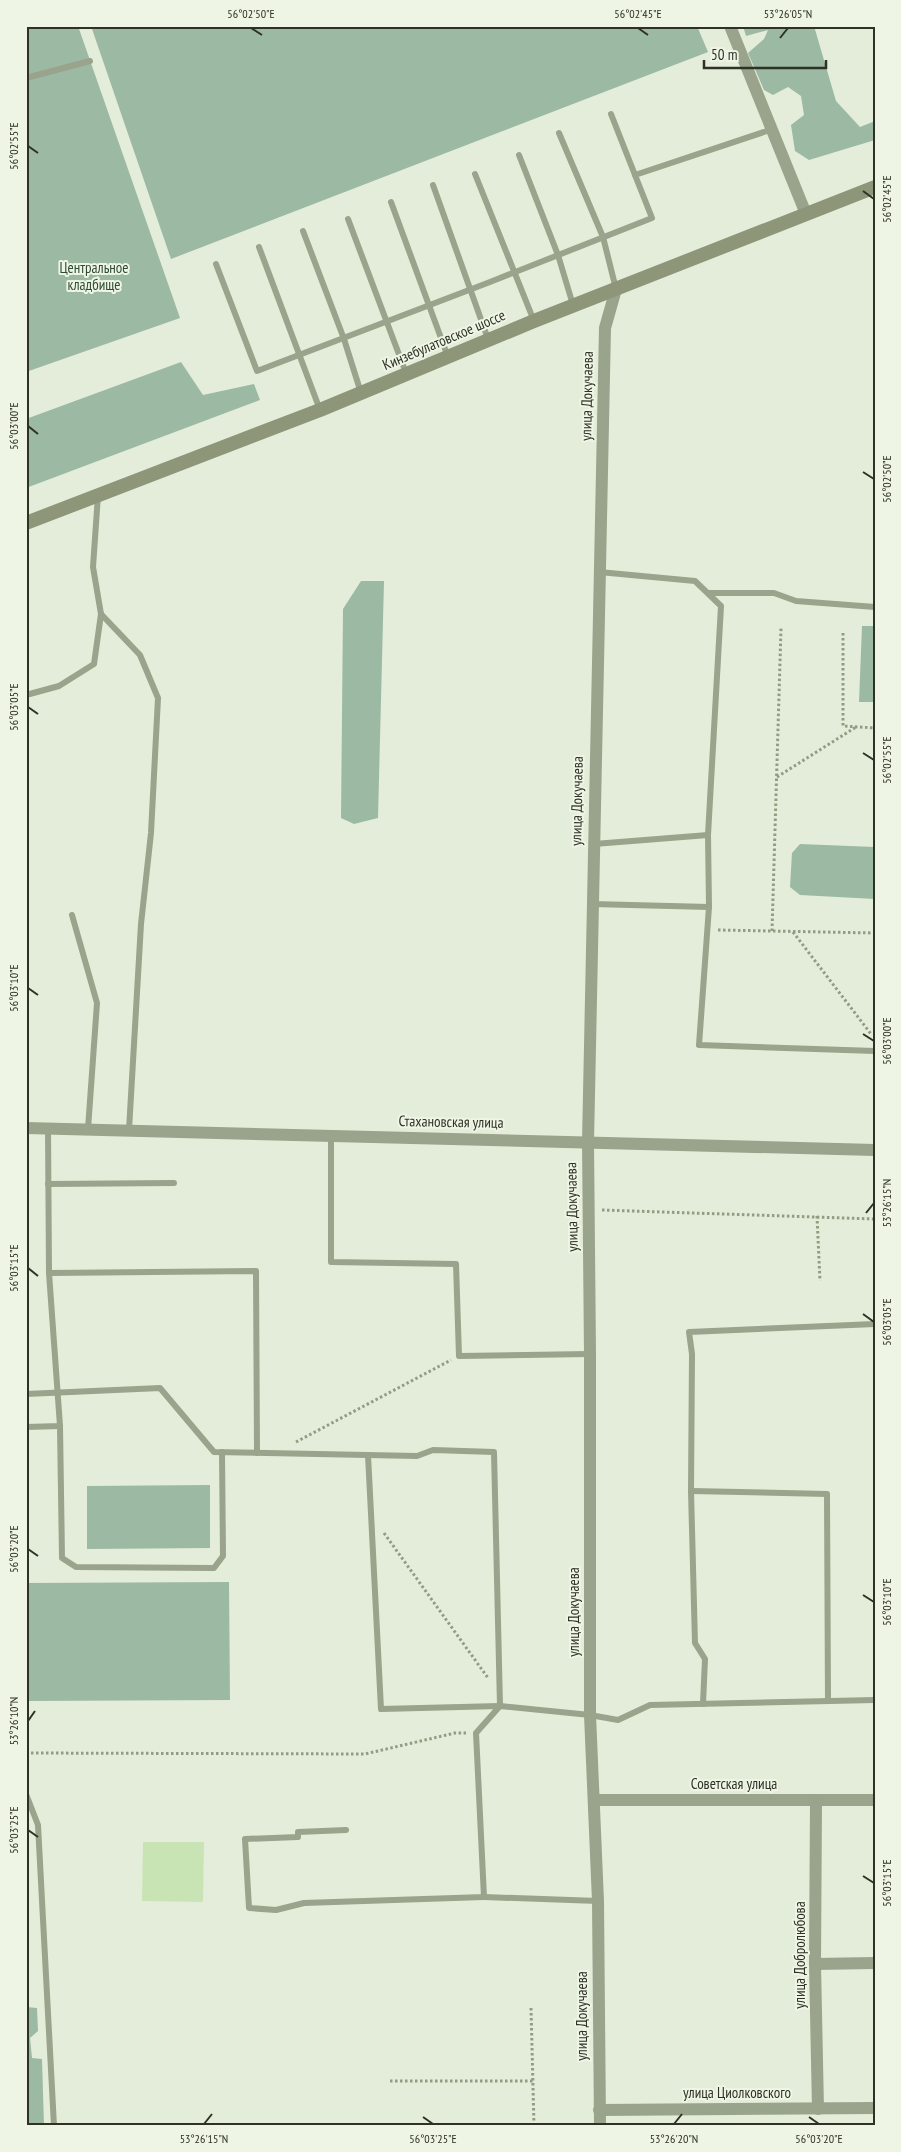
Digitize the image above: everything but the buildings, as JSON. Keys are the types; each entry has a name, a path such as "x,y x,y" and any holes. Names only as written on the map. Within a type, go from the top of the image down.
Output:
{"main road":[{"name":"Кинзебулатовское шоссе","path":"26,523 320,410 488,339 875,186"}],"street":[{"path":"730,26 806,214"},
{"name":"улица Докучаева","path":"600,2126 598,1901 590,1715 588,1142 605,328 616,289"},
{"name":"Стахановская улица","path":"26,1128 875,1150"},
{"name":"Советская улица","path":"594,1800 875,1800"},
{"name":"улица Добролюбова","path":"816,1801 815,1964 818,2109"},
{"path":"815,1964 875,1963"},
{"name":"улица Циолковского","path":"599,2110 875,2108"}],"lane":[{"path":"26,78 90,61"},
{"path":"216,264 256,371 386,323 652,218 611,114"},
{"path":"635,176 772,129"},
{"path":"559,133 603,237 616,289"},
{"path":"519,155 558,255 573,305"},
{"path":"475,174 516,272 534,321"},
{"path":"433,185 488,339"},
{"path":"391,202 448,357"},
{"path":"348,219 406,373"},
{"path":"303,231 344,338 361,393"},
{"path":"259,247 320,410"},
{"path":"26,695 59,686 94,664 101,614 93,567 98,495"},
{"path":"599,572 695,581 721,606 708,835 709,906 699,1045 875,1051"},
{"path":"708,593 774,593 796,601 875,607"},
{"path":"101,614 140,655 158,698 151,833 141,924 129,1130"},
{"path":"593,844 708,835"},
{"path":"592,904 709,906"},
{"path":"72,915 97,1003 88,1130"},
{"path":"48,1128 49,1273 56,1393 60,1426 62,1558 76,1567 214,1568 223,1556 222,1452"},
{"path":"331,1136 331,1262 456,1264 459,1356 590,1354"},
{"path":"48,1184 174,1183"},
{"path":"49,1273 256,1271 257,1453"},
{"path":"703,1704 705,1658 695,1643 691,1492 692,1354 690,1332 875,1324"},
{"path":"26,1394 160,1388 214,1452 417,1456 433,1450 494,1452 500,1706 476,1733 484,1898"},
{"path":"26,1427 60,1426"},
{"path":"368,1455 381,1709 500,1706 590,1715 618,1720 650,1705 875,1700"},
{"path":"691,1492 827,1494 828,1700"},
{"path":"26,1794 38,1825 54,2126"},
{"path":"346,1830 298,1832 298,1837 246,1839 249,1908 276,1910 304,1903 484,1898 598,1901"}],"path":[{"path":"772,931 781,628"},
{"path":"844,633 843,726 875,728"},
{"path":"777,776 857,727"},
{"path":"707,930 875,933"},
{"path":"792,932 871,1034"},
{"path":"589,1209 875,1218"},
{"path":"817,1216 820,1280"},
{"path":"275,1453 459,1356"},
{"path":"372,1518 397,1550 500,1695"},
{"path":"26,1753 365,1754 455,1733 476,1733"},
{"path":"531,2008 534,2126"},
{"path":"390,2080 534,2082"}],"green space":[{"name":"Центральное кладбище","path":"26,26 78,26 180,318 26,372"},
{"path":"91,26 697,26 708,52 171,259"},
{"path":"743,26 814,26 836,101 860,127 875,121 875,140 809,160 795,151 791,125 804,115 801,96 788,87 773,95 764,90 748,53 764,39 768,30 746,36"},
{"path":"181,362 203,395 254,384 260,400 26,488 26,419"},
{"path":"361,581 384,581 378,818 354,824 341,818 343,609"},
{"path":"862,626 875,626 875,702 859,702"},
{"path":"800,844 875,847 875,899 800,895 790,887 792,853"},
{"path":"210,1485 210,1548 87,1549 87,1486"},
{"path":"229,1582 230,1700 26,1701 26,1583"},
{"path":"26,2007 37,2008 38,2031 30,2038 32,2058 42,2059 44,2126 26,2126"}],"sand":[{"path":"143,1842 204,1842 203,1902 142,1901"}]}
